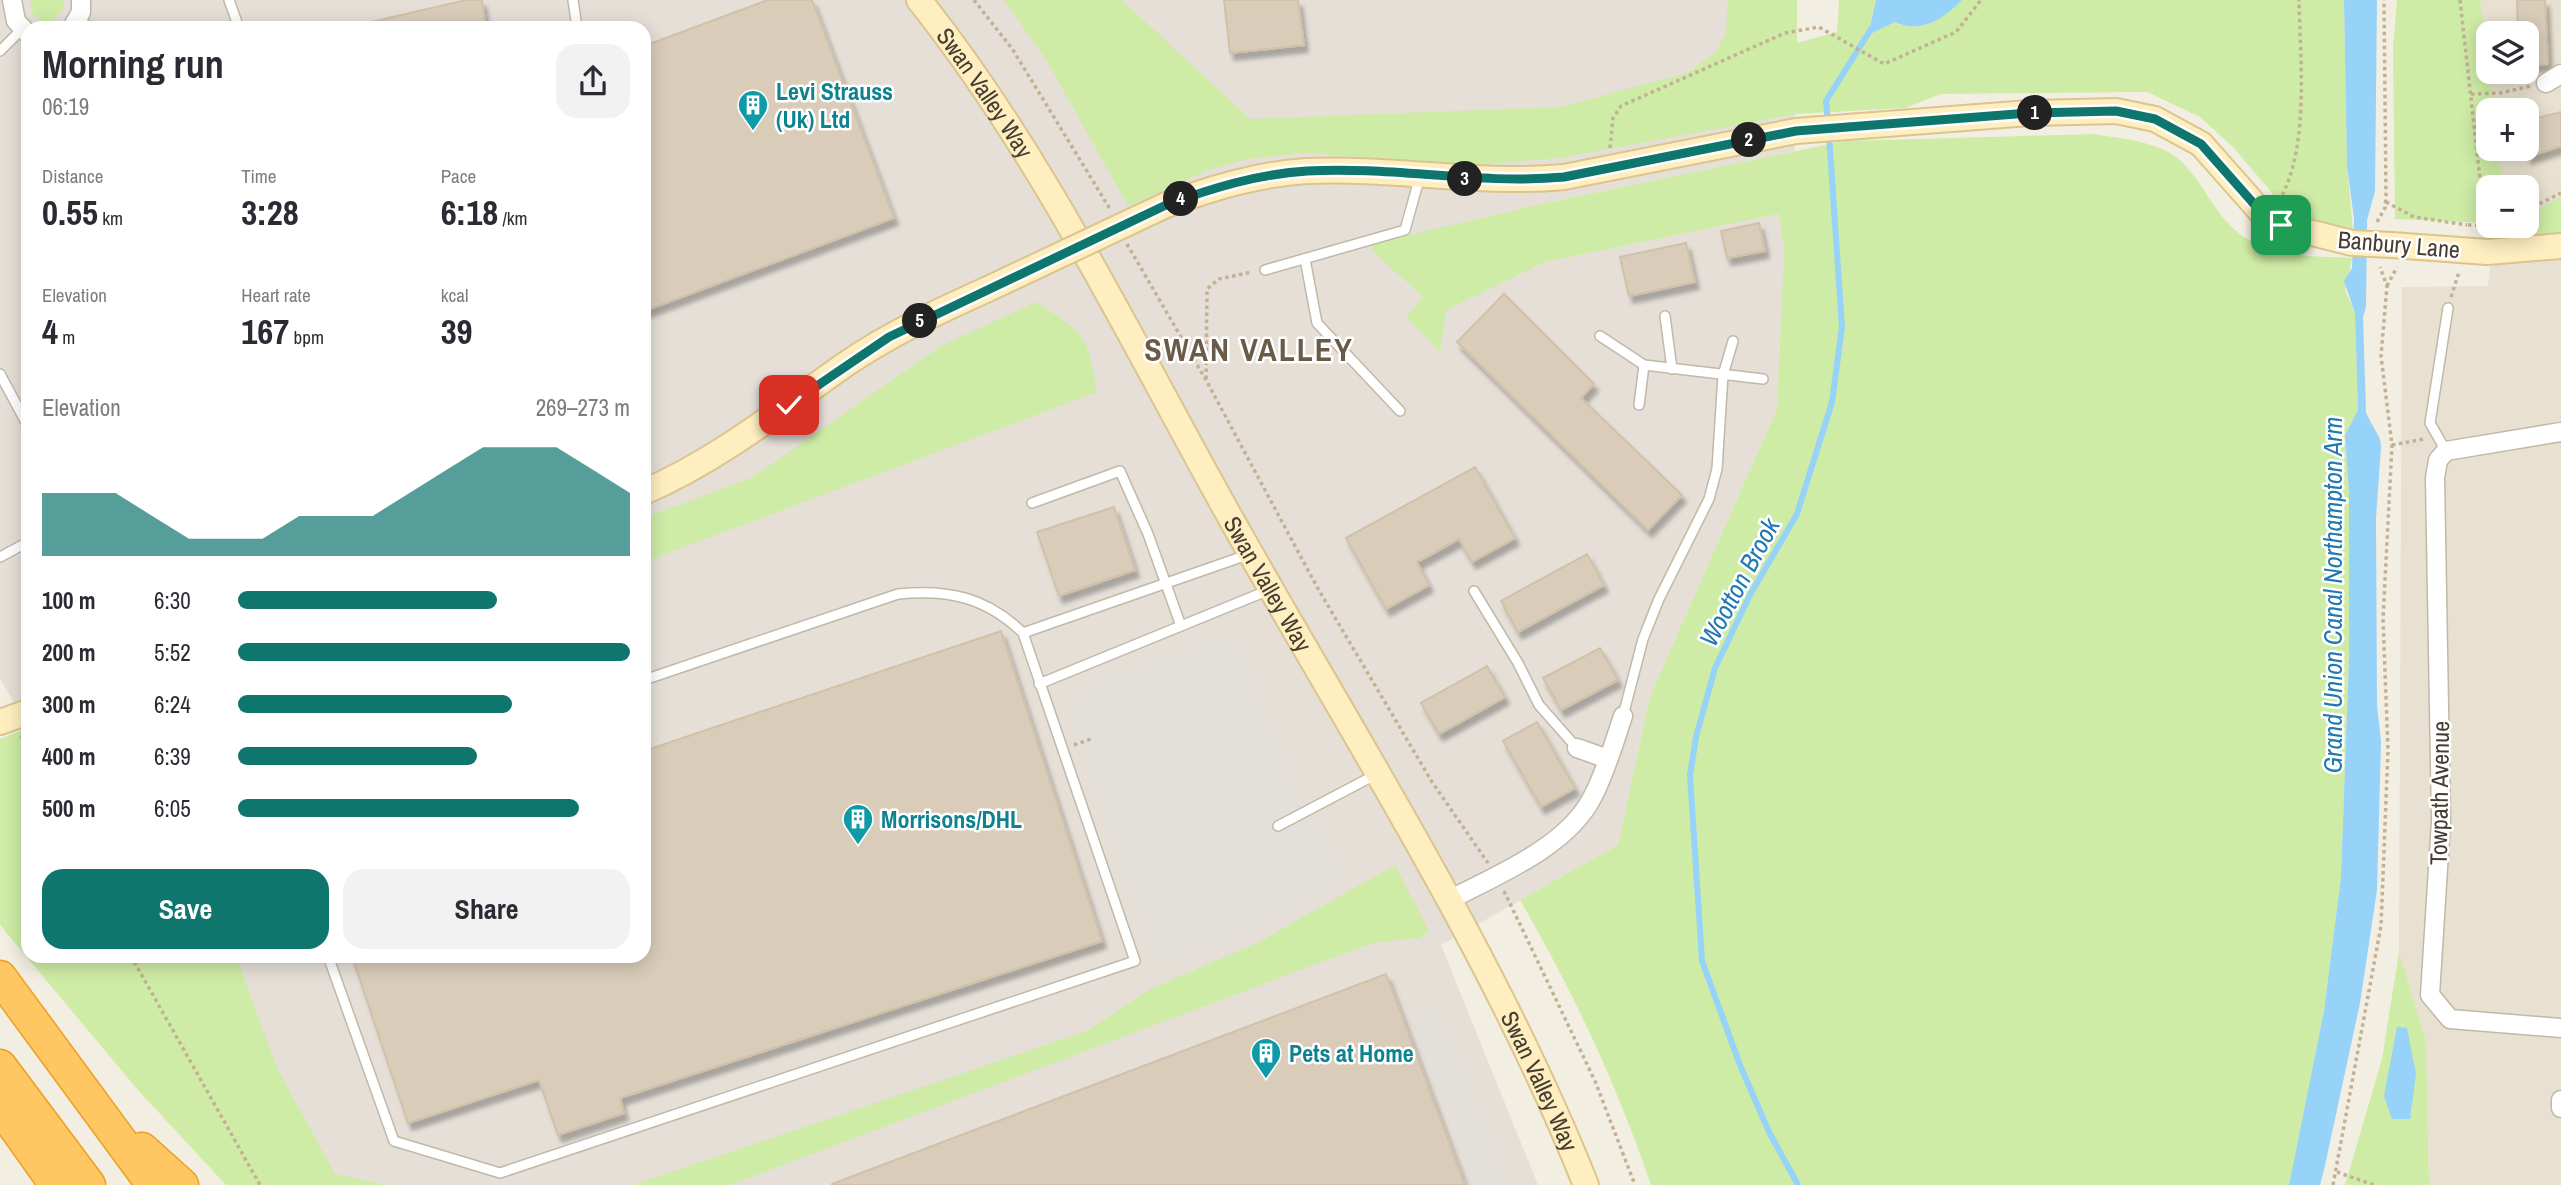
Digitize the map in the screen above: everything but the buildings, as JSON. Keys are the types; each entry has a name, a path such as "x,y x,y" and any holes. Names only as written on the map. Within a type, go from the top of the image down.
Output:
{"highway":[{"path":"0,977 153,1185"},
{"path":"0,1066 89,1185"},
{"path":"0,1106 56,1185"},
{"path":"97,1108 182,1185"}],"street":[{"path":"12,0 12,11 21,26"},
{"path":"81,0 81,21"},
{"name":"Swan Valley Way","path":"919,0 950,39 1029,157 1377,774 1493,983 1554,1104 1586,1185"},
{"name":"Banbury Lane","path":"651,489 739,441 889,337 988,289 1166,205 1210,188 1254,178 1306,171 1529,180 1796,131 2029,113 2116,111 2142,115 2168,124 2201,144 2246,196 2270,218 2304,233 2382,247 2487,252 2561,246"},
{"path":"2446,451 2561,432"},
{"name":"Towpath Avenue","path":"2446,451 2438,460 2435,478 2441,821 2430,995 2450,1019 2561,1028"},
{"path":"0,722 21,714"},
{"path":"1447,901 1529,860 1576,821 1592,798 1623,716"},
{"path":"1577,748 1608,759"},
{"path":"2561,1100 2561,1108"}],"lane":[{"path":"229,0 236,21"},
{"path":"573,0 576,21"},
{"path":"0,51 21,35"},
{"path":"1265,270 1405,229 1420,175"},
{"path":"1305,259 1317,323 1401,411"},
{"path":"2446,451 2430,423 2448,308"},
{"path":"1665,316 1672,369"},
{"path":"1600,336 1644,365 1763,379"},
{"path":"1623,716 1643,639 1659,599 1709,499 1717,469 1723,375 1733,341"},
{"path":"1639,405 1644,365"},
{"path":"0,374 21,413"},
{"path":"1032,503 1120,471 1148,534 1181,626"},
{"path":"0,557 21,546"},
{"path":"1023,633 1251,554"},
{"path":"1039,684 1271,589"},
{"path":"330,963 394,1142 500,1173 1135,961 1023,633 1005,615 956,594 933,591 898,594 651,678"},
{"path":"1474,591 1518,663 1539,705 1577,748"},
{"path":"1278,825 1377,774"}],"path":[{"path":"974,0 1013,50 1115,218"},
{"path":"1611,167 1608,158 1613,118 1621,106 1785,33 1819,27 1884,64 1955,32 1981,0"},
{"path":"2270,218 2284,194 2297,145 2300,115 2298,0"},
{"path":"2333,1185 2381,926 2384,890 2388,750 2384,619 2392,445 2381,356 2387,286 2382,247 2386,202 2384,0"},
{"path":"2460,0 2479,175"},
{"path":"2470,94 2500,93 2547,81"},
{"path":"2539,204 2561,193"},
{"path":"2386,202 2414,217 2467,225"},
{"path":"1126,242 1206,380 1317,587 1432,782 1496,876 1595,1081 1635,1185"},
{"path":"1206,380 1208,289 1219,279 1265,270"},
{"path":"2448,308 2459,272"},
{"path":"2392,445 2412,443 2437,434"},
{"path":"135,963 260,1185"},
{"path":"2337,1172 2374,1185"}],"shaded area":[{"name":"SWAN VALLEY","path":"0,0 1797,0 1795,151 1546,203 1379,243 1423,297 1439,351 1445,310 1545,262 1779,214 1784,251 1777,409 1650,696 1618,845 1441,945 1538,1185 305,1185 171,963 651,963 651,21 21,21 21,714 0,679"},
{"path":"2480,0 2561,0 2561,1185 2429,1185 2426,1042 2399,952 2402,287 2488,286 2494,238 2539,238 2539,175 2501,175 2500,161 2539,161 2539,98 2492,98 2491,84 2539,84 2539,21 2483,21"},
{"path":"1232,634 1293,787 1347,876 1246,933 1158,964 1070,716 1072,702 1087,686"},
{"path":"1437,1004 1506,1185 1476,1185 1412,1014"}],"green space":[{"path":"30,0 64,0 64,7 54,20 42,21 33,15"},
{"path":"1004,0 1122,0 1250,119 1560,107 1687,73 1717,51 1726,32 1728,0 1797,0 1797,43 1837,32 1839,0 1876,0 1868,34 1895,22 1913,27 1931,23 1962,0 2344,0 2347,166 2353,231 2313,222 2277,199 2234,148 2200,117 2147,92 1941,94 1905,108 1796,114 1561,158 1489,164 1307,153 1248,159 1206,171 1128,206 1047,61"},
{"path":"2397,0 2480,0 2483,21 2476,21 2476,84 2491,84 2492,98 2476,98 2476,161 2500,161 2501,175 2476,175 2476,222 2395,219 2393,47"},
{"path":"2093,134 2153,145 2174,156 2192,173 2222,217 2253,242 2289,254 2352,258 2345,290 2355,313 2358,410 2345,435 2349,492 2349,658 2341,877 2324,1011 2289,1185 1651,1185 1624,1111 1593,1039 1520,900 1618,845 1650,696 1777,409 1784,251 1779,214 1545,262 1446,310 1440,352 1406,317 1423,297 1370,249 1379,243 1546,203 1844,141"},
{"path":"2561,197 2561,234 2539,236 2539,208"},
{"path":"1036,302 1064,321 1081,337 1091,358 1097,392 651,559 651,515 753,477 941,346"},
{"path":"21,731 21,950 0,924 0,739"},
{"path":"1395,865 1429,931 1420,938 1372,943 730,1185 633,1185 1087,1031 1149,990 1259,942"},
{"path":"2399,952 2426,1042 2429,1185 2345,1185 2382,1059"},
{"path":"32,963 239,963 277,1068 335,1174 388,1185 226,1185 137,1089"}],"water":[{"path":"1876,0 1962,0 1932,23 1914,27 1895,22 1868,35"},
{"path":"2344,0 2377,0 2375,191 2367,220 2366,307 2363,317 2366,413 2380,439 2381,447 2376,518 2377,705 2381,741 2377,890 2360,1003 2320,1185 2289,1185 2324,1011 2341,877 2349,658 2349,492 2345,435 2358,410 2355,313 2344,281 2352,268 2354,219 2347,166"},
{"path":"2397,1027 2407,1028 2416,1074 2410,1119 2392,1119 2384,1096"}],"waterway":[{"name":"Wootton Brook","path":"1828,125 1826,101 1871,29"},
{"name":"Wootton Brook","path":"1798,1185 1769,1132 1740,1065 1702,961 1690,775 1696,737 1715,668 1750,595 1797,514 1832,402 1842,327 1829,135"}],"place":[{"name":"Levi Strauss (Uk) Ltd","path":"753,132"},
{"name":"Morrisons/DHL","path":"858,846"},
{"name":"Pets at Home","path":"1266,1080"}],"district":[{"name":"SWAN VALLEY","path":"1249,349"}],"route":[{"path":"789,405 847,363 889,337 1166,205 1210,188 1254,178 1306,171 1369,171 1491,181 1529,180 1564,177 1796,131 2029,113 2116,111 2142,115 2168,124 2201,144 2262,213 2281,225"}],"water label":[{"name":"Grand Union Canal Northampton Arm","path":"2332,595"}]}
